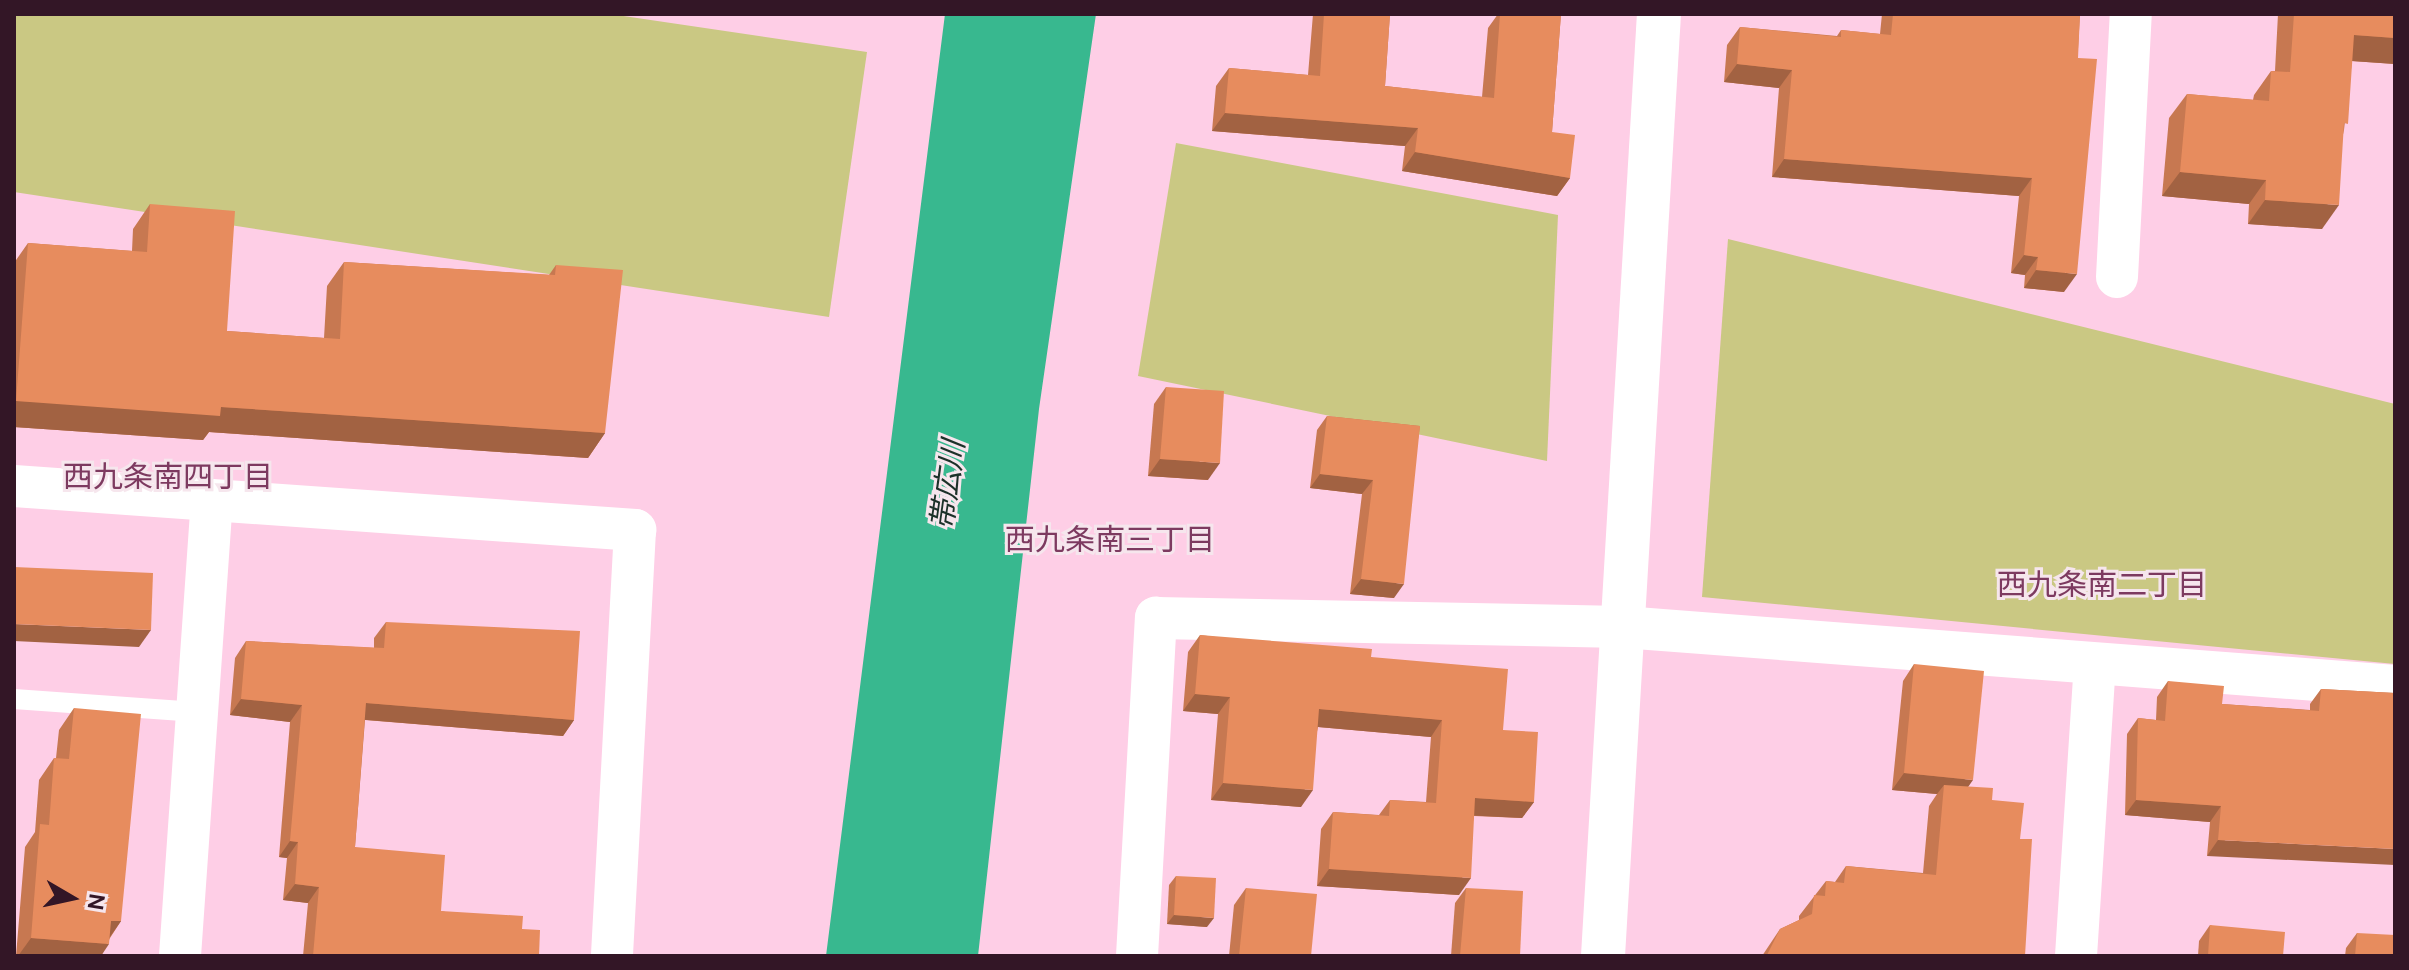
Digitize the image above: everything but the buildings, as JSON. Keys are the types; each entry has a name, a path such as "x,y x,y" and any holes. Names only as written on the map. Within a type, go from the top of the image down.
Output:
{"street":[{"path":"1603,956 1659,14"},
{"path":"2117,277 2131,14"},
{"path":"14,486 635,530 612,956"},
{"path":"180,956 212,500"},
{"path":"1137,956 1156,618 1623,627 2095,666 2395,686"},
{"path":"2076,956 2095,666"}],"lane":[{"path":"14,699 197,712"}],"shaded area":[{"path":"14,14 610,14 867,52 829,317 14,192"},
{"path":"1176,143 1558,215 1547,461 1138,376"},
{"path":"1728,239 2395,404 2395,664 1702,597"}],"water":[{"name":"帯広川","path":"945,14 1096,14 1039,409 978,956 826,956"}],"district":[{"name":"西九条南四丁目","path":"168,477"},
{"name":"西九条南三丁目","path":"1110,540"},
{"name":"西九条南二丁目","path":"2102,585"}]}
